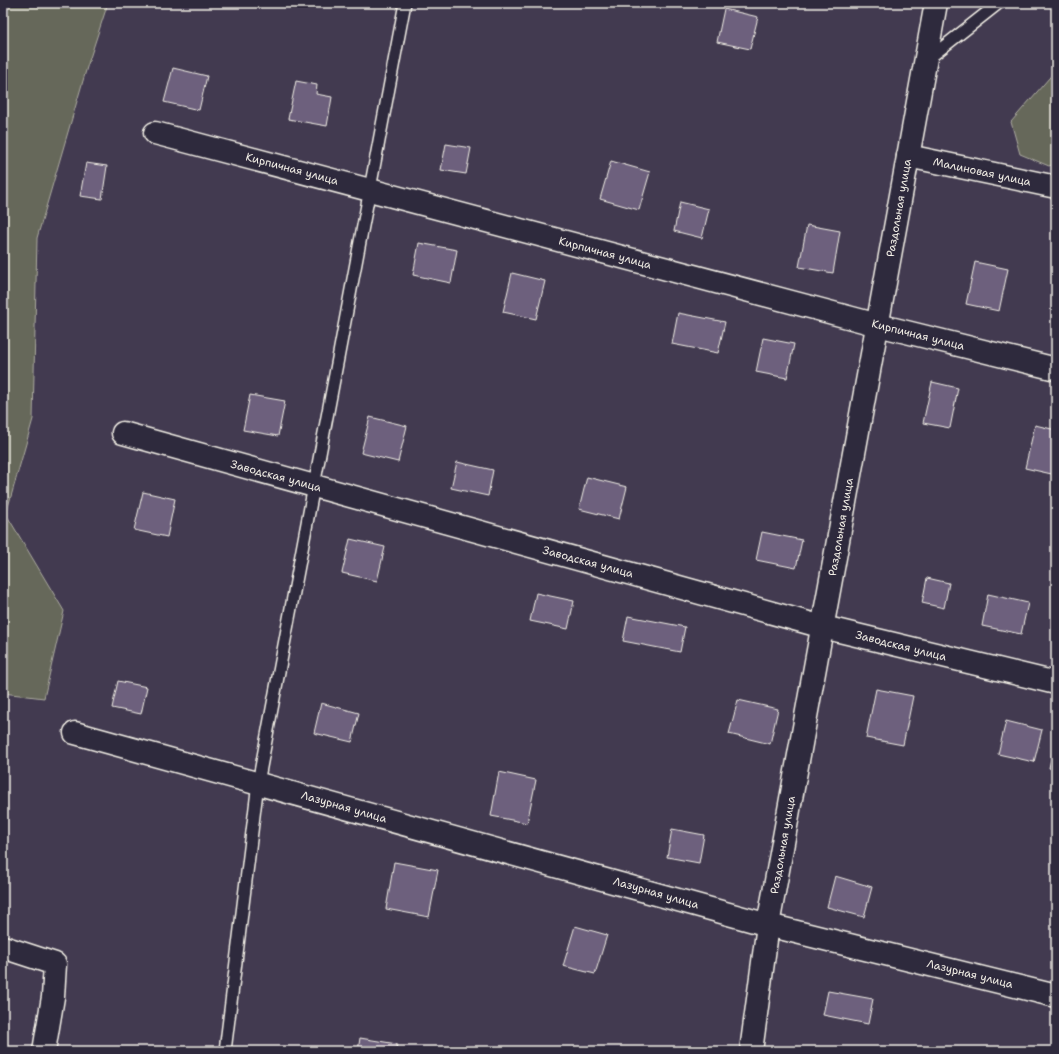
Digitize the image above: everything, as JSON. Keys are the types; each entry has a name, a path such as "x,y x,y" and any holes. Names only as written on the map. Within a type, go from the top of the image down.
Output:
{"street":[{"name":"Раздольная улица","path":"751,1051 768,924 936,3"},
{"name":"Кирпичная улица","path":"155,133 878,325 1056,369"},
{"name":"Малиновая улица","path":"908,156 1056,187"},
{"name":"Заводская улица","path":"123,433 823,627 1056,683"},
{"name":"Лазурная улица","path":"75,733 768,924 1056,996"},
{"path":"3,946 55,964 53,997 44,1051"}],"lane":[{"path":"225,1051 258,783 405,3"},
{"path":"926,60 999,3"}],"green space":[{"path":"3,3 108,3 87,67 37,238 33,419 6,514 64,611 44,698 3,693"},
{"path":"1056,70 1056,163 1049,166 1020,154 1011,122"}],"building":[{"path":"724,9 758,17 750,49 717,42"},
{"path":"173,68 207,76 199,110 164,102"},
{"path":"296,81 317,85 316,94 332,97 327,126 288,119"},
{"path":"446,144 471,148 466,174 441,170"},
{"path":"611,161 650,172 639,210 600,199"},
{"path":"86,163 107,166 102,199 80,196"},
{"path":"680,202 709,209 702,238 674,231"},
{"path":"807,225 840,231 833,273 799,267"},
{"path":"419,243 457,250 451,283 413,275"},
{"path":"975,262 1008,269 999,311 966,304"},
{"path":"512,273 545,281 536,319 503,312"},
{"path":"678,313 725,322 718,353 672,344"},
{"path":"763,338 794,344 787,378 756,372"},
{"path":"932,382 958,388 950,428 923,423"},
{"path":"250,395 285,401 278,436 243,430"},
{"path":"370,417 407,426 398,462 361,453"},
{"path":"1035,425 1056,430 1056,475 1025,468"},
{"path":"457,462 493,470 488,496 451,488"},
{"path":"587,477 627,487 619,519 579,509"},
{"path":"143,492 175,499 167,537 134,530"},
{"path":"762,532 802,540 796,568 756,560"},
{"path":"350,539 385,547 377,581 342,573"},
{"path":"927,578 949,583 944,608 922,603"},
{"path":"536,593 574,601 568,629 530,621"},
{"path":"988,594 1028,603 1021,634 982,626"},
{"path":"628,616 685,627 680,652 623,641"},
{"path":"118,681 147,687 141,714 112,708"},
{"path":"876,689 913,696 903,745 866,738"},
{"path":"738,700 778,709 770,744 729,734"},
{"path":"321,703 359,713 352,742 314,733"},
{"path":"1006,721 1042,730 1034,762 998,754"},
{"path":"1056,735 1056,770 1049,768"},
{"path":"499,772 536,780 527,823 491,816"},
{"path":"672,829 704,835 699,863 667,857"},
{"path":"394,862 438,870 429,917 386,909"},
{"path":"835,876 872,887 864,917 827,907"},
{"path":"575,926 607,935 595,974 563,966"},
{"path":"828,991 873,999 868,1024 823,1015"},
{"path":"360,1038 397,1044 396,1051 358,1051"}]}
